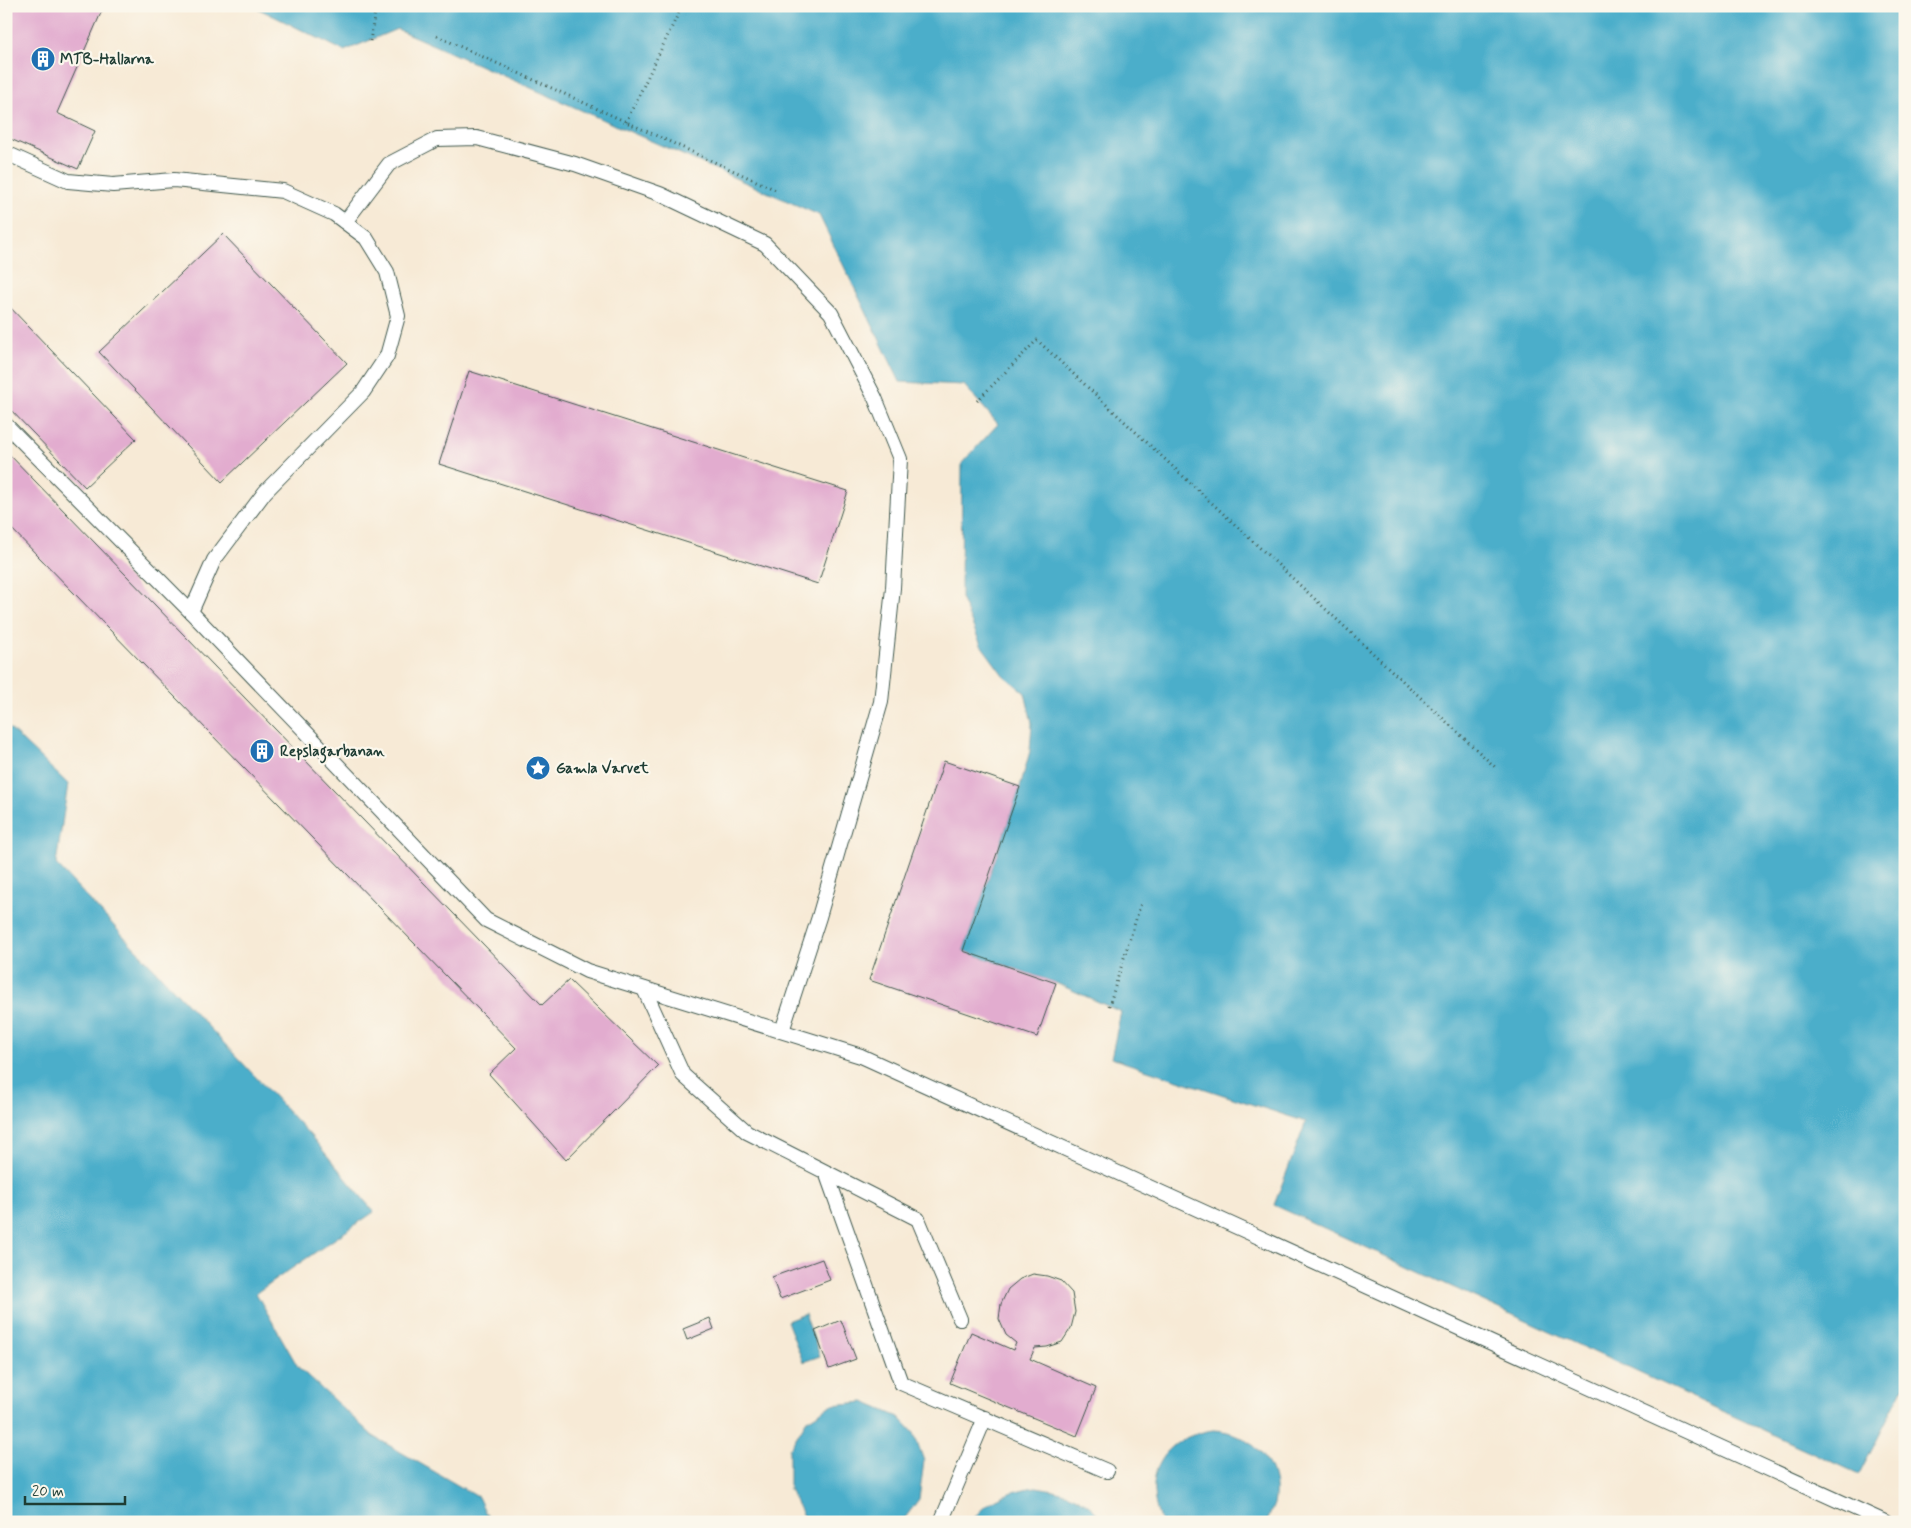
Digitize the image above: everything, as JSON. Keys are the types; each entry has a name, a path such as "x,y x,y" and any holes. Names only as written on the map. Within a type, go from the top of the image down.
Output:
{"lane":[{"path":"345,222 389,164 437,139 478,138 575,164 660,194 765,244 831,312 875,398 900,460 893,588 881,702 819,917 782,1031"},
{"path":"6,153 68,181 113,184 174,180 283,191 334,214 366,238 387,272 398,316 387,356 363,392 265,492 214,560 191,612"},
{"path":"6,425 191,612 486,920 587,971 861,1056 1885,1522"},
{"path":"644,989 683,1075 748,1132 918,1220 960,1319"},
{"path":"828,1175 901,1383 1107,1471"},
{"path":"941,1522 985,1418"}],"path":[{"path":"370,41 376,6"},
{"path":"626,122 682,6"},
{"path":"437,36 776,190"},
{"path":"977,400 1037,340 1495,767"},
{"path":"1109,1006 1141,903"}],"water":[{"path":"253,6 1905,6 1905,1384 1859,1474 1274,1205 1306,1122 1111,1058 1121,1012 1056,983 963,951 1020,787 1030,751 1032,723 1025,693 1003,675 981,645 961,598 962,463 998,424 964,385 900,382 819,215 397,29 344,51"},
{"path":"6,725 68,784 56,864 311,1136 374,1212 256,1293 298,1367 373,1436 478,1497 490,1522 6,1522"},
{"path":"805,1314 820,1356 803,1362 787,1321"},
{"path":"864,1402 899,1417 914,1433 924,1461 919,1499 902,1522 812,1522 803,1516 789,1489 789,1450 806,1421 831,1405"},
{"path":"1213,1430 1240,1436 1261,1453 1268,1464 1273,1476 1275,1490 1274,1504 1267,1522 1161,1522 1154,1488 1156,1473 1161,1461 1169,1450 1181,1441 1195,1434"},
{"path":"1036,1487 1066,1493 1082,1501 1105,1522 972,1522 977,1514 1000,1497"}],"building":[{"name":"MTB-Hallarna","path":"6,6 104,6 57,113 95,131 78,169 6,137"},
{"path":"223,234 347,363 222,482 99,352"},
{"path":"6,303 136,439 85,487 6,405"},
{"path":"469,371 848,491 818,584 439,464"},
{"name":"Repslagarbanan","path":"6,451 542,1005 569,980 658,1066 566,1160 489,1074 516,1048 6,523"},
{"path":"944,761 1020,787 963,951 1056,983 1037,1037 869,980"},
{"path":"822,1259 830,1280 780,1299 772,1277"},
{"path":"1033,1274 1061,1281 1072,1293 1075,1312 1071,1328 1062,1342 1047,1347 1035,1348 1030,1359 1096,1388 1077,1436 950,1383 971,1332 1013,1350 1016,1343 1006,1335 999,1319 1001,1304 1008,1289 1020,1279"},
{"path":"710,1318 714,1329 687,1340 683,1329"},
{"path":"841,1320 856,1359 829,1369 815,1331"}],"place":[{"name":"MTB-Hallarna","path":"43,59"},
{"name":"Repslagarbanan","path":"262,751"},
{"name":"Gamla Varvet","path":"538,768"}]}
